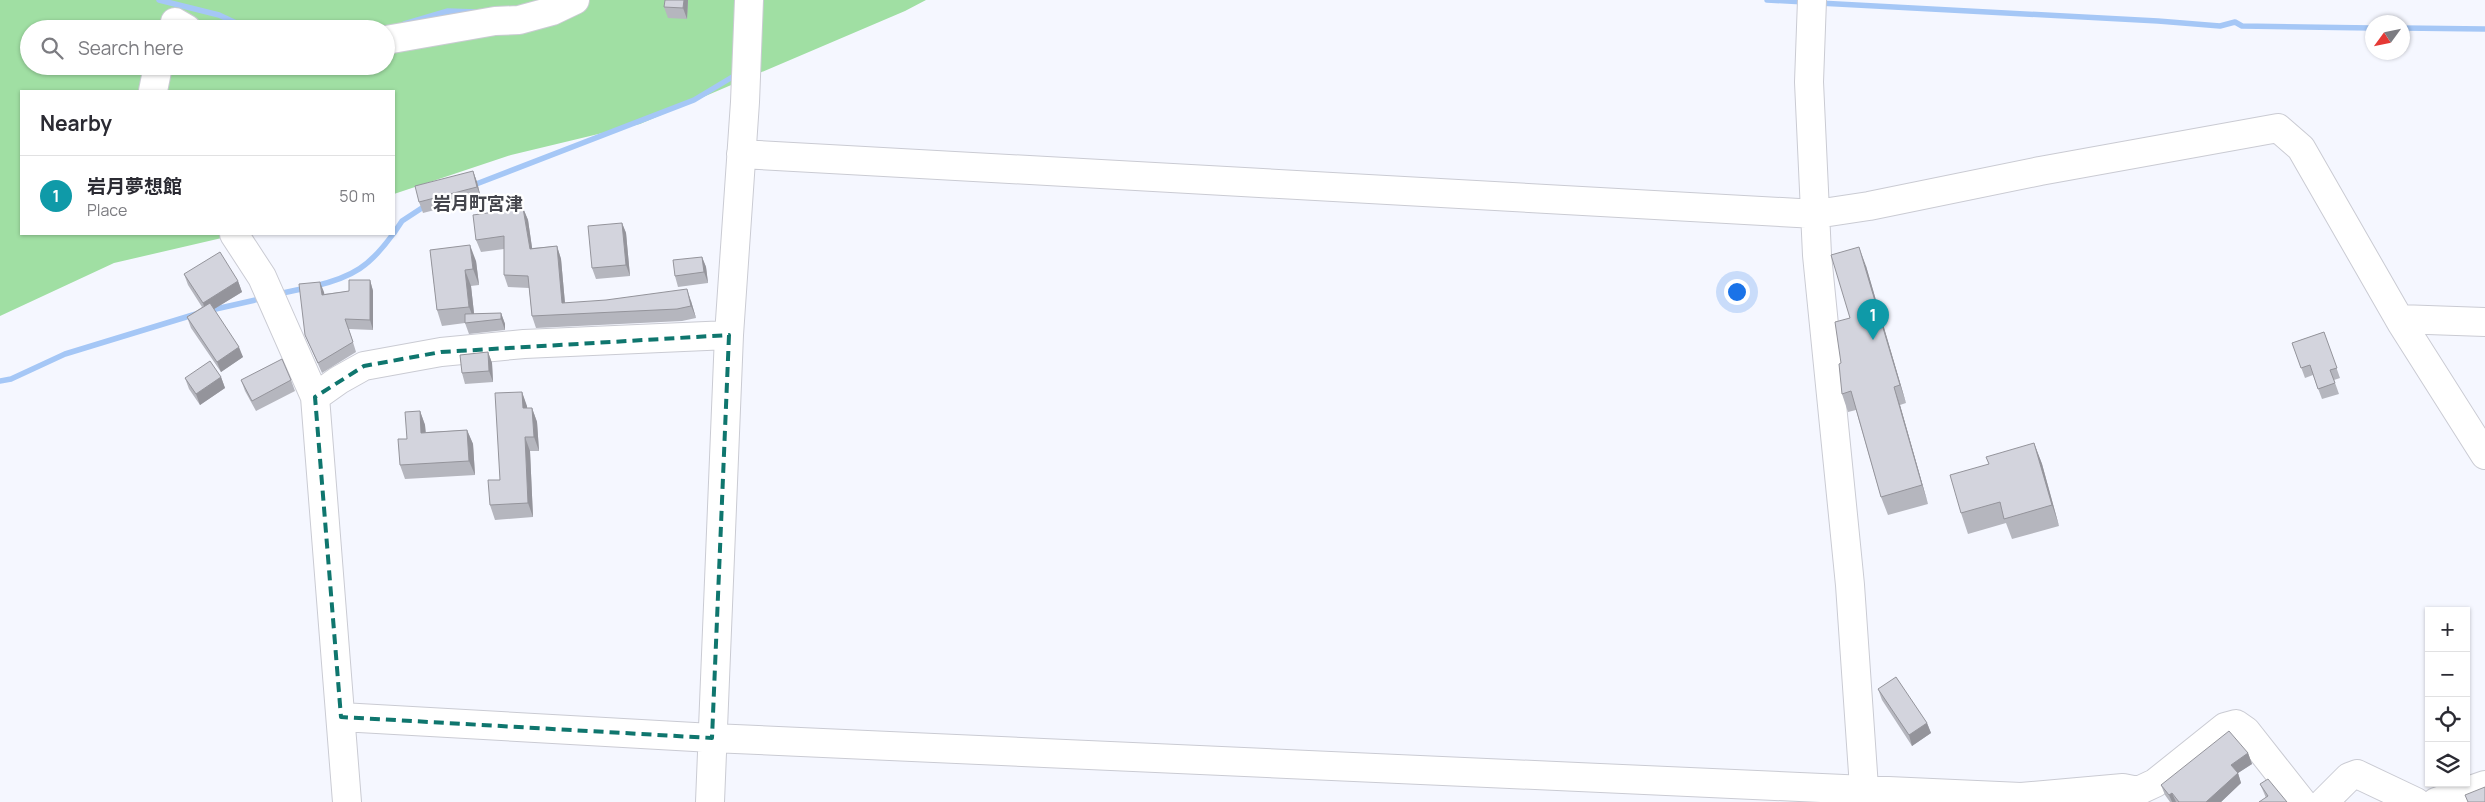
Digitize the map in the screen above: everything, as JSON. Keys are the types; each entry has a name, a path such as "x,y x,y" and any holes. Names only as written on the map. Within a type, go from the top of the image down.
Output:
{"street":[{"path":"395,38 495,20 519,20 552,11 576,0"},
{"path":"710,802 730,335 749,0"},
{"path":"1812,0 1809,82 1817,255 1850,585 1865,797"},
{"path":"153,90 156,75"},
{"path":"741,154 1816,214 1869,206 2040,171 2278,128 2301,148 2400,319 2485,454"},
{"path":"235,235 262,277 315,397 347,802"},
{"path":"2400,319 2485,322"},
{"path":"315,397 339,380 364,366 441,352 524,344 730,335"},
{"path":"341,716 712,738 1865,797 2021,797 2123,788 2138,791 2154,783 2225,727 2236,724 2246,731 2302,802"},
{"path":"2324,802 2349,777 2357,774 2416,802"},
{"path":"2436,802 2485,785"}],"highlighted area":[{"path":"729,335 712,738 341,717 315,397 364,366 441,352"}],"green space":[{"path":"0,0 926,0 905,11 640,124 511,155 395,194 395,90 20,90 20,235 235,235 114,263 0,316"}],"building":[{"path":"665,0 684,0 683,8 664,7"},
{"path":"473,171 477,187 419,202 415,186"},
{"path":"523,208 530,249 557,246 562,303 606,300 687,289 691,306 677,309 532,316 528,276 504,275 504,236 476,240 473,215"},
{"path":"622,223 626,265 592,268 588,226"},
{"path":"470,245 473,269 465,270 469,307 437,310 430,250"},
{"path":"1859,247 1900,385 1894,387 1922,485 1881,497 1851,391 1842,394 1839,364 1841,363 1835,322 1850,318 1831,255"},
{"path":"220,252 238,281 203,303 184,274"},
{"path":"702,257 704,272 675,276 673,260"},
{"path":"349,280 370,280 370,320 345,319 353,342 318,363 305,335 299,284 320,282 322,295 349,291"},
{"path":"210,303 239,347 217,362 187,317"},
{"path":"501,313 501,319 465,323 465,314"},
{"path":"2324,332 2337,368 2330,370 2335,383 2318,389 2310,365 2301,368 2292,343"},
{"path":"488,352 489,371 462,373 460,355"},
{"path":"282,359 291,380 252,401 241,380"},
{"path":"210,361 221,377 196,394 185,378"},
{"path":"522,392 523,408 532,408 534,437 525,437 528,503 490,505 488,480 500,480 495,393"},
{"path":"420,411 421,433 467,430 469,461 400,465 398,439 407,439 405,412"},
{"path":"2034,443 2052,505 2004,519 2000,502 1961,513 1950,475 1989,464 1986,457"},
{"path":"1896,677 1927,723 1909,735 1878,689"},
{"path":"2229,731 2248,753 2231,765 2238,773 2206,802 2179,802 2172,793 2169,795 2161,785"},
{"path":"2268,779 2287,802 2259,802 2268,796 2260,784"},
{"path":"2485,787 2485,802 2468,802 2465,795"}],"waterway":[{"path":"159,0 219,15 230,20"},
{"path":"1767,0 1805,2"},
{"path":"1819,3 2220,26 2235,22 2242,26 2365,28"},
{"path":"404,24 448,11 476,12"},
{"path":"2410,28 2485,29"},
{"path":"471,186 694,100 734,76 735,71"},
{"path":"395,232 402,221 428,204"},
{"path":"315,286 340,279 360,269 385,245 392,235"},
{"path":"278,294 306,288"},
{"path":"207,311 264,298"},
{"path":"0,381 11,379 65,354 196,314"}],"place":[{"name":"岩月夢想館","path":"1873,340"}],"district":[{"name":"岩月町宮津","path":"478,204"}]}
